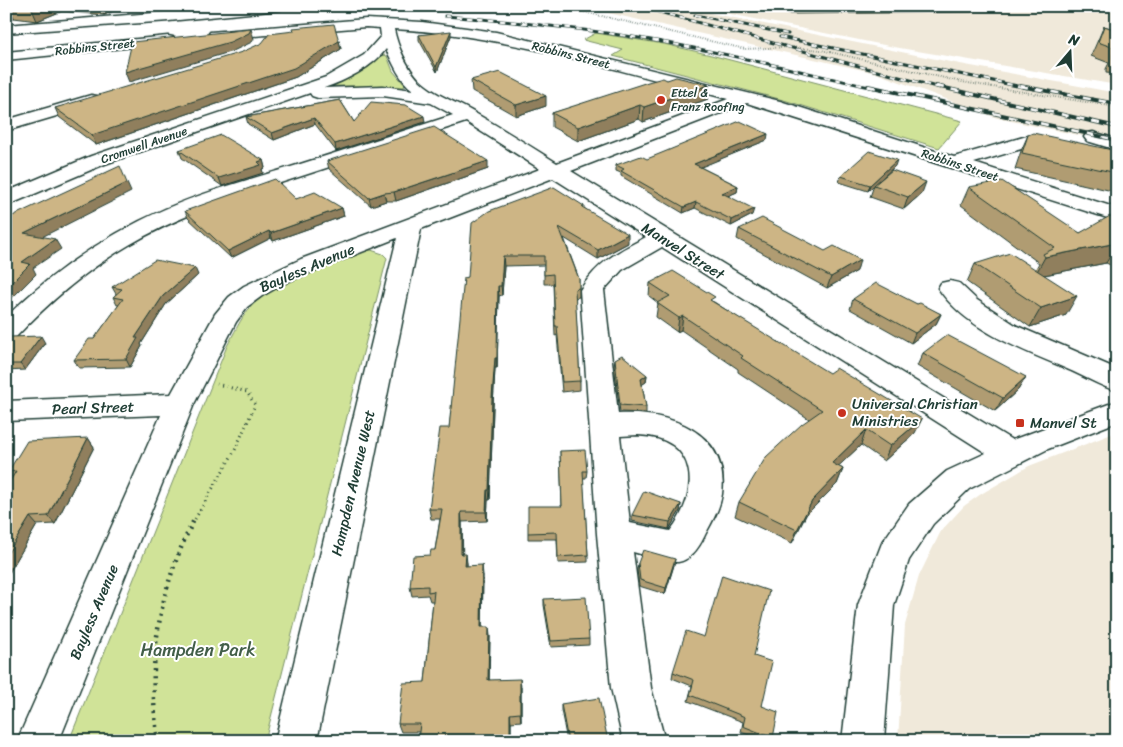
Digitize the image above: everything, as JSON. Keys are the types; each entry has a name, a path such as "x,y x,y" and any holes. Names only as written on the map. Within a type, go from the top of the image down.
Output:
{"street":[{"path":"6,29 169,17 280,6"},
{"name":"Robbins Street","path":"199,37 342,24 387,30 448,29 496,36 774,105 1117,215"},
{"path":"256,49 265,40 268,30"},
{"name":"Cromwell Avenue","path":"6,200 98,160 332,80 354,68 379,49 387,30"},
{"name":"Manvel Street","path":"387,30 406,74 413,83 439,101 468,116 661,238 1010,453"},
{"name":"Robbins Street","path":"6,56 179,39"},
{"name":"Cromwell Avenue","path":"284,97 362,90 404,92 439,101"},
{"path":"6,126 103,96"},
{"name":"Bayless Avenue","path":"38,741 180,404 224,320 238,302 252,291 309,264 745,98"},
{"path":"6,332 40,299 79,267 130,236 174,213 227,193 468,116"},
{"path":"1093,137 1114,152"},
{"path":"953,163 1027,141 1088,155 1114,152"},
{"name":"Hampden Avenue West","path":"296,741 410,226"},
{"path":"644,741 631,688 614,534 592,290 599,276 611,266 661,238"},
{"path":"950,288 959,299 986,320 1023,341 1117,381"},
{"name":"Pearl Street","path":"6,411 180,404"},
{"path":"864,741 876,605 894,554 921,514 958,480 1010,453 1117,411"},
{"path":"604,426 641,424 658,426 684,436 705,461 708,481 692,530 678,547 614,534"}],"path":[{"path":"576,6 584,12 745,49 790,47 821,50 962,82 1117,107"},
{"path":"158,741 155,724 152,656 164,600 192,523 249,426 255,405 247,392 214,383"}],"shaded area":[{"path":"577,6 676,6 960,64 1117,93 1117,148 1083,136 997,118 876,73"},
{"path":"690,6 1117,6 1117,85 894,47"},
{"path":"1117,432 1117,741 898,741 905,625 919,576 941,531 964,506 1029,466"}],"green space":[{"path":"596,33 664,44 711,55 962,121 939,148 787,101 613,56 623,50 583,40"},
{"path":"384,55 387,56 393,71 405,85 404,87 332,86"},
{"name":"Hampden Park","path":"371,250 383,254 387,258 265,741 69,741 227,346 243,317 260,298 287,281 363,251"}],"building":[{"path":"334,24 339,41 294,68 92,135 55,108 242,52 262,43 269,34 294,31 293,28"},
{"path":"1104,26 1117,30 1117,49 1098,42"},
{"path":"251,29 249,33 230,42 125,72 132,42"},
{"path":"451,31 436,67 419,35"},
{"path":"1113,54 1117,54 1117,59 1113,59"},
{"path":"500,72 546,96 516,105 471,80"},
{"path":"676,77 709,85 644,107 640,105 578,127 552,113 648,82"},
{"path":"340,100 354,122 371,102 406,105 424,116 335,144 314,118 272,133 246,117"},
{"path":"740,121 768,134 694,164 738,186 722,193 754,209 732,220 696,202 684,207 621,171 624,169 616,165 641,156 647,159"},
{"path":"434,127 488,161 394,192 369,198 327,161"},
{"path":"1033,133 1117,151 1117,173 1022,153 1028,135"},
{"path":"221,135 263,160 258,162 261,165 219,178 179,150"},
{"path":"869,151 897,160 870,185 841,176"},
{"path":"120,166 127,183 24,233 55,239 22,262 30,264 6,288 6,219"},
{"path":"892,170 926,182 908,197 874,185"},
{"path":"275,179 296,199 315,192 342,208 271,233 269,231 228,251 185,211"},
{"path":"1002,181 1080,233 1110,216 1117,219 1117,243 1045,257 1043,254 1055,248 969,187"},
{"path":"554,187 584,206 582,207 628,234 598,250 559,227 579,279 579,288 575,289 580,381 562,382 557,326 555,326 553,274 544,275 544,256 503,256 501,286 498,286 497,358 495,358 492,397 489,490 487,490 486,512 461,512 461,554 466,554 465,566 482,565 481,627 489,627 488,680 520,679 520,713 510,714 510,741 432,741 433,739 418,739 420,724 398,724 403,683 425,682 434,591 428,592 428,586 410,587 413,556 430,555 431,550 435,550 442,509 429,509 440,428 449,428 464,278 468,277 472,223 489,211"},
{"path":"762,218 825,251 834,246 860,260 831,277 739,229"},
{"path":"1010,253 1077,296 1041,308 975,264"},
{"path":"155,260 195,268 163,296 135,338 138,338 126,359 74,360 89,339 94,339 123,299 113,297 122,289 112,287"},
{"path":"673,271 715,297 710,300 829,373 836,368 922,419 890,446 866,430 832,463 843,469 812,501 797,530 739,502 766,457 802,424 822,410 741,358 743,356 683,316 679,318 657,303 670,296 650,283"},
{"path":"876,283 941,314 915,333 853,299"},
{"path":"947,335 1026,377 1003,398 923,353"},
{"path":"41,336 20,364 6,364 6,342 10,337"},
{"path":"622,355 647,375 641,379 646,407 620,405 615,359"},
{"path":"88,438 48,516 30,517 6,556 6,488 16,471 8,472 27,441"},
{"path":"585,450 587,471 583,471 588,555 558,557 557,532 528,533 528,506 562,506 560,451"},
{"path":"644,491 681,504 670,522 632,515"},
{"path":"643,550 675,559 666,588 640,580 638,563"},
{"path":"722,575 769,591 754,656 772,662 762,706 778,712 773,738 743,726 745,717 690,695 694,680 673,672 686,631 704,637"},
{"path":"586,597 589,639 551,641 544,599"},
{"path":"599,698 608,741 568,741 561,704"}],"railway":[{"path":"637,6 940,88"},
{"path":"695,15 788,34"},
{"path":"445,16 586,30 663,42 874,88"},
{"path":"780,37 1027,88"},
{"path":"868,86 1117,140"},
{"path":"936,86 1117,127"},
{"path":"1020,86 1117,104"}],"place":[{"name":"Ettel & Franz Roofing","path":"661,100"},
{"name":"Universal Christian Ministries","path":"842,413"},
{"name":"Manvel St","path":"1020,423"}]}
